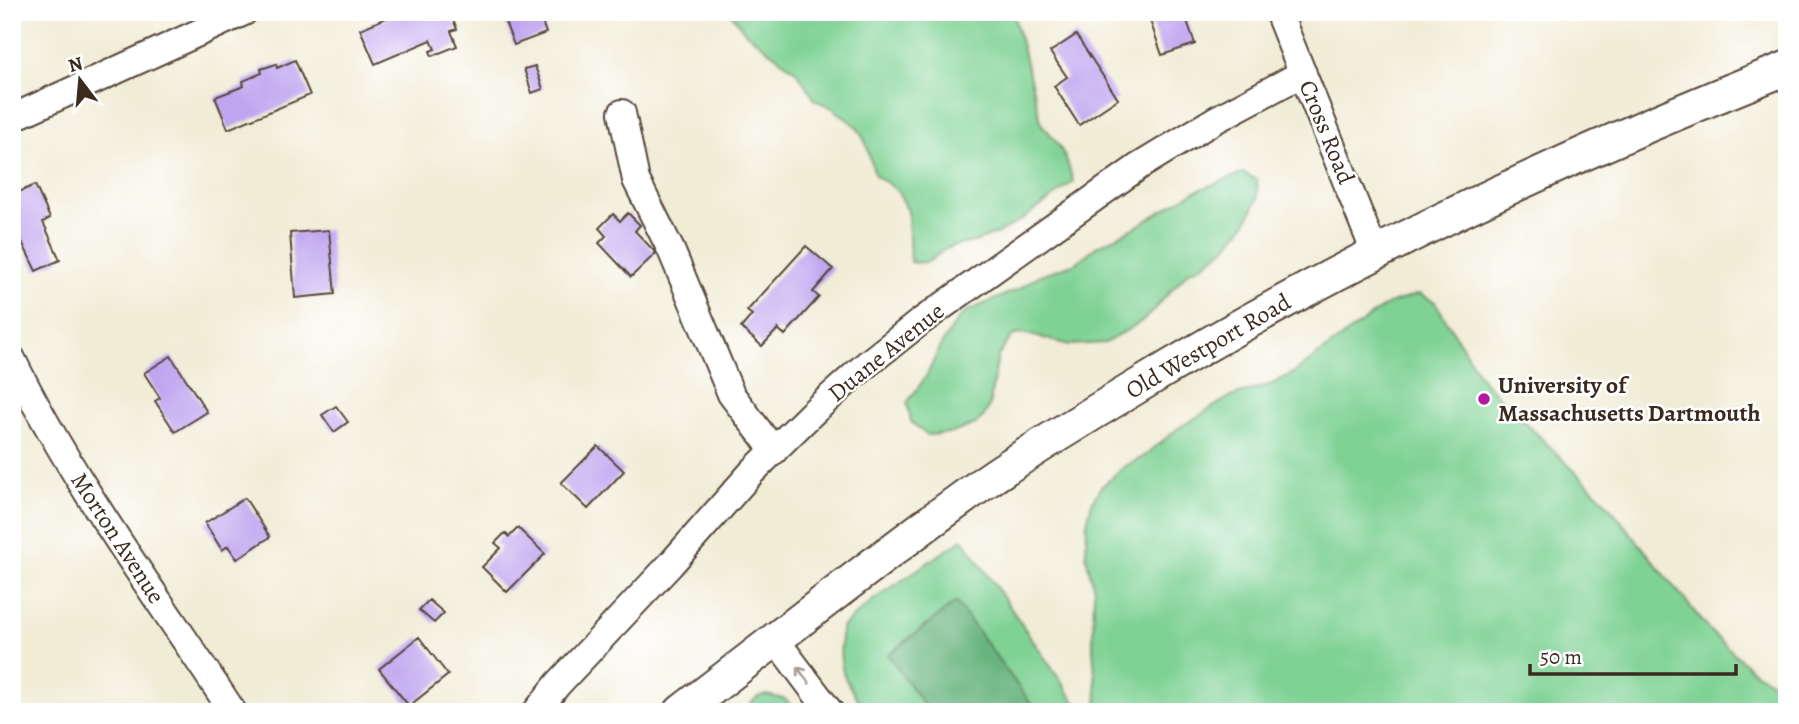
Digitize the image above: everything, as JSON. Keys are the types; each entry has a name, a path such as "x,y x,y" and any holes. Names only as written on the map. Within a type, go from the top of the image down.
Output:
{"main road":[{"name":"Old Westport Road","path":"692,709 775,639 986,482 1186,356 1442,219 1647,124 1787,68"}],"street":[{"path":"12,118 244,12"},
{"name":"Cross Road","path":"1278,12 1375,253"},
{"name":"Duane Avenue","path":"536,712 558,684 774,451 867,364 920,322 1138,167 1215,120 1303,73"},
{"path":"622,113 636,180 671,250 731,394 774,451"},
{"name":"Morton Avenue","path":"12,359 35,405 95,505 233,712"},
{"path":"775,639 830,712"}],"green space":[{"path":"730,12 1013,12 1042,125 1062,151 1073,182 1006,229 976,241 952,246 930,261 910,262 908,211 897,190 875,175 865,141 857,127 833,108 815,100 797,72 745,32"},
{"path":"1243,173 1257,180 1258,198 1246,223 1225,248 1201,266 1189,271 1144,320 1105,343 1070,345 1022,333 1012,336 998,356 989,406 976,424 952,433 927,435 911,422 907,403 927,375 941,345 959,318 967,311 1017,290 1040,275 1076,263 1097,246 1132,229 1193,192"},
{"path":"1419,294 1435,302 1483,381 1604,500 1710,631 1753,671 1787,690 1787,712 1098,712 1093,648 1094,589 1086,556 1087,523 1092,502 1100,488 1126,465 1142,458 1177,429 1230,397 1272,384 1295,372 1386,305"},
{"path":"963,539 1082,712 1037,712 956,603 912,688 928,712 868,712 852,691 841,663 842,627 873,600"},
{"path":"956,602 1037,712 928,711 888,655"},
{"path":"766,695 785,699 797,712 748,712 754,700"}],"building":[{"path":"389,12 450,12 457,29 451,31 457,46 432,56 430,51 435,49 431,40 375,64 360,29 391,16"},
{"path":"501,12 556,12 541,19 546,33 514,45"},
{"path":"1147,12 1184,12 1195,44 1162,55"},
{"path":"1076,35 1118,99 1079,125 1054,86 1067,77 1050,52"},
{"path":"295,60 310,95 228,129 215,97 244,86 243,81 262,73 261,69 276,64 277,68"},
{"path":"535,66 543,89 532,93 524,69"},
{"path":"35,185 50,218 43,222 60,260 36,271 12,221 12,195"},
{"path":"628,213 640,225 635,231 656,253 631,277 599,243 606,236 599,228 613,214 620,221"},
{"path":"329,230 335,294 295,298 290,233"},
{"path":"806,246 833,269 813,292 819,297 785,335 778,329 762,346 741,328 752,315 747,311"},
{"path":"171,356 207,412 175,432 155,401 160,398 144,373"},
{"path":"336,406 348,422 334,432 322,415"},
{"path":"598,446 624,471 588,509 561,483"},
{"path":"245,498 270,537 237,559 228,546 222,550 205,523"},
{"path":"518,528 545,554 507,592 482,567 501,548 495,543 505,533 509,537"},
{"path":"429,600 444,613 434,623 419,610"},
{"path":"419,637 448,675 409,706 379,669"}],"place":[{"name":"University of Massachusetts Dartmouth","path":"1484,399"}]}
